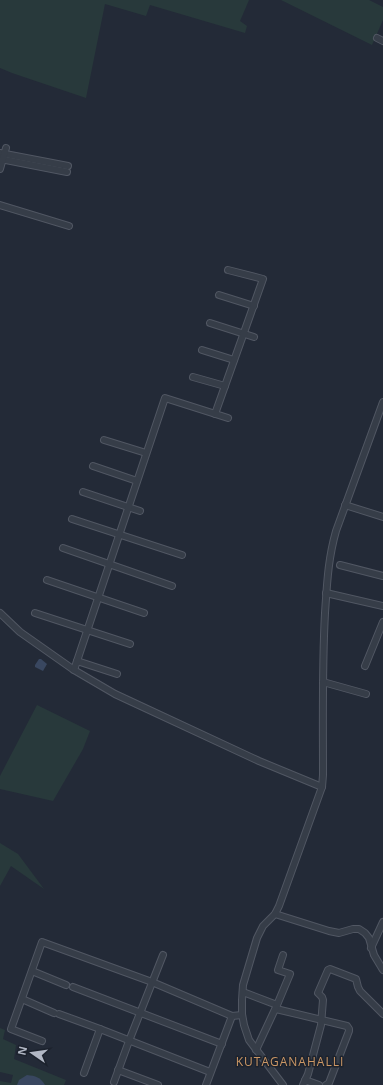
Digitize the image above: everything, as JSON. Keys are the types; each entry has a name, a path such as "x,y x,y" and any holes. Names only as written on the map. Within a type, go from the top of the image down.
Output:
{"street":[{"path":"0,169 3,155 68,169"},
{"path":"0,206 69,226"},
{"path":"215,414 263,279 228,270"},
{"path":"219,295 254,306"},
{"path":"210,323 254,337"},
{"path":"202,350 234,360"},
{"path":"193,377 225,386"},
{"path":"74,670 165,398 228,418"},
{"path":"283,1085 249,1040 242,1015 244,985 257,938 263,926 275,914 322,787 324,637 326,593 331,549 345,505 383,402"},
{"path":"104,440 146,453"},
{"path":"93,466 137,481"},
{"path":"83,492 140,511"},
{"path":"345,505 383,517"},
{"path":"72,519 182,555"},
{"path":"63,548 172,586"},
{"path":"340,565 383,576"},
{"path":"47,580 144,613"},
{"path":"326,593 383,606"},
{"path":"0,613 20,632 74,670 115,694 259,761 322,787"},
{"path":"35,613 130,644"},
{"path":"365,666 383,622"},
{"path":"77,661 117,674"},
{"path":"323,682 366,694"},
{"path":"275,914 329,931 339,933 359,929 365,932 369,938 371,948 383,970"},
{"path":"371,948 383,922"},
{"path":"42,1042 11,1029 42,942 152,982 232,1016 242,1015"},
{"path":"114,1082 163,955"},
{"path":"256,1050 290,974 278,970 282,955"},
{"path":"319,1085 304,1083 308,1074 321,1025 323,1000 318,993 328,970 330,969 356,979 360,991 383,1014"},
{"path":"32,971 66,985"},
{"path":"73,987 222,1044"},
{"path":"243,992 276,1007 347,1026 349,1028 329,1083 326,1085"},
{"path":"22,1000 210,1072"},
{"path":"206,1085 232,1016"},
{"path":"84,1073 100,1029"},
{"path":"118,1070 158,1085"}],"shaded area":[{"path":"0,0 249,0 240,21 247,26 245,33 150,5 146,16 105,4 86,98 0,68"},
{"path":"281,0 369,0 383,7 383,20 372,45"},
{"path":"37,705 90,731 83,749 53,801 0,789 0,776"},
{"path":"0,843 18,854 44,889 11,866 0,886"},
{"path":"0,1028 5,1030 3,1039 16,1045 14,1059 66,1080 64,1085 0,1085 0,1081 11,1083 13,1075 0,1072"}],"water":[{"path":"39,659 47,664 43,671 35,667"},
{"path":"27,1075 38,1077 45,1085 17,1085 19,1080"}],"district":[{"name":"KUTAGANAHALLI","path":"290,1062"}]}
